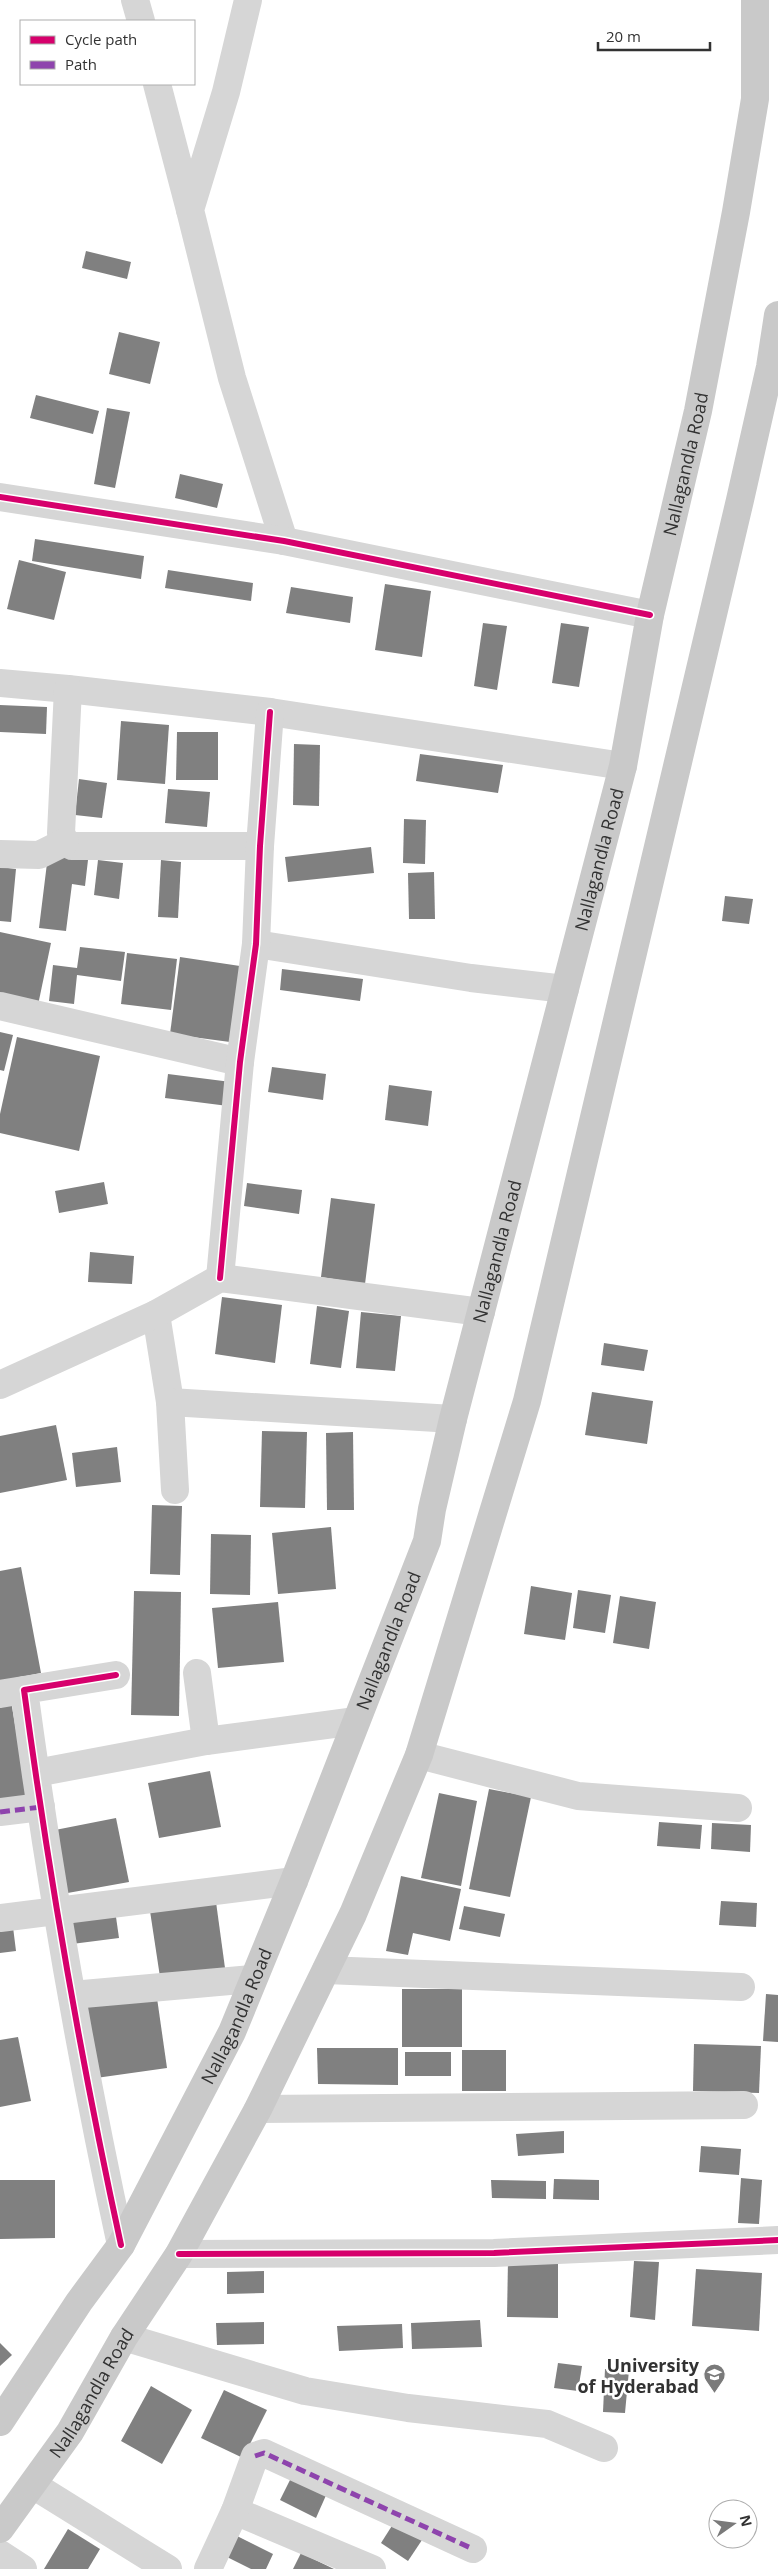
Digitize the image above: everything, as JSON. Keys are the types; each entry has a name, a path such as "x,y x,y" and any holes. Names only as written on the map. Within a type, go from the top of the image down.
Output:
{"main road":[{"name":"Nallagandla Road","path":"0,2422 79,2302 121,2246 232,2032 252,1979 294,1881 427,1542 432,1510 453,1419 623,766 650,615 698,411 741,184 755,99 755,0"},
{"name":"Nallagandla Road","path":"0,2529 70,2432 124,2337 179,2254 258,2109 353,1914 419,1754 527,1401 774,367 778,315"}],"street":[{"path":"136,0 141,20"},
{"path":"190,210 226,92 248,0"},
{"path":"157,85 232,378 284,541"},
{"path":"0,497 284,541 650,615"},
{"path":"0,683 68,688 270,712 623,766"},
{"path":"68,688 62,833 65,842 72,846 260,846"},
{"path":"220,1278 240,1062 256,944 260,846 270,712"},
{"path":"0,854 39,855 65,842"},
{"path":"256,944 471,978 565,989"},
{"path":"0,1006 240,1062"},
{"path":"0,1385 156,1314 220,1278 481,1312"},
{"path":"156,1314 170,1402 175,1490"},
{"path":"170,1402 453,1419"},
{"path":"197,1672 206,1741"},
{"path":"116,1675 12,1692 36,1773 88,2091 121,2246"},
{"path":"36,1773 206,1741 356,1721"},
{"path":"419,1754 578,1796 738,1808"},
{"path":"0,1812 41,1807"},
{"path":"0,1918 294,1881"},
{"path":"326,1970 741,1988"},
{"path":"72,1995 252,1979"},
{"path":"258,2109 744,2106"},
{"path":"179,2254 494,2253 778,2240"},
{"path":"124,2337 305,2391 408,2408 547,2424 604,2448"},
{"path":"208,2569 235,2511 255,2456 264,2453 473,2549"},
{"path":"33,2485 168,2569"},
{"path":"235,2511 372,2569"},
{"path":"0,2554 23,2569"}],"building":[{"path":"86,251 131,262 127,279 82,268"},
{"path":"119,332 160,342 150,384 109,374"},
{"path":"36,395 99,411 93,434 30,418"},
{"path":"107,408 130,412 115,488 94,484"},
{"path":"180,474 223,484 217,508 175,498"},
{"path":"35,539 144,556 141,579 32,561"},
{"path":"19,560 66,572 54,620 7,609"},
{"path":"168,570 253,583 251,601 165,588"},
{"path":"385,584 431,591 422,657 375,650"},
{"path":"291,587 353,597 350,623 286,613"},
{"path":"483,623 507,626 497,690 474,686"},
{"path":"561,623 589,627 579,687 552,683"},
{"path":"0,705 47,707 46,734 0,732"},
{"path":"121,721 169,725 165,784 117,780"},
{"path":"177,732 218,732 218,780 176,780"},
{"path":"294,744 320,745 319,806 293,805"},
{"path":"420,754 503,765 498,793 416,781"},
{"path":"79,779 107,783 102,818 75,815"},
{"path":"168,789 210,792 207,827 165,823"},
{"path":"404,819 426,820 425,864 403,863"},
{"path":"371,847 374,873 288,882 285,857"},
{"path":"48,855 88,860 85,886 72,884 66,931 39,928"},
{"path":"98,860 123,863 119,899 94,895"},
{"path":"161,860 181,862 178,918 158,917"},
{"path":"0,867 16,869 11,922 0,921"},
{"path":"434,872 435,919 409,919 408,873"},
{"path":"725,896 753,899 749,924 722,921"},
{"path":"0,932 51,943 38,1005 0,996"},
{"path":"80,947 125,952 121,981 77,975 74,1004 49,1001 53,965 77,968"},
{"path":"127,953 177,959 171,1010 121,1004"},
{"path":"180,957 240,966 230,1042 170,1034"},
{"path":"282,969 363,979 360,1001 280,990"},
{"path":"0,1032 13,1035 4,1071 0,1070"},
{"path":"17,1037 100,1056 79,1151 0,1133 0,1114"},
{"path":"272,1067 326,1074 323,1100 268,1092"},
{"path":"168,1074 231,1082 228,1106 165,1098"},
{"path":"389,1085 432,1091 428,1126 385,1120"},
{"path":"104,1182 108,1204 59,1213 55,1191"},
{"path":"247,1183 302,1190 299,1214 244,1206"},
{"path":"331,1198 375,1204 365,1284 321,1277"},
{"path":"90,1252 134,1256 132,1284 88,1282"},
{"path":"222,1297 282,1305 275,1363 215,1354"},
{"path":"317,1306 349,1311 341,1368 310,1364"},
{"path":"361,1312 401,1316 395,1371 356,1368"},
{"path":"604,1343 648,1350 644,1371 601,1365"},
{"path":"592,1392 653,1401 647,1444 585,1435"},
{"path":"56,1425 67,1480 0,1493 0,1436"},
{"path":"262,1431 307,1432 305,1508 260,1507"},
{"path":"353,1432 354,1510 327,1510 326,1433"},
{"path":"117,1447 121,1482 76,1487 72,1453"},
{"path":"152,1505 182,1506 180,1575 150,1574"},
{"path":"331,1527 336,1589 278,1594 272,1533"},
{"path":"211,1534 251,1535 250,1595 210,1594"},
{"path":"21,1567 41,1673 0,1681 0,1571"},
{"path":"531,1586 572,1593 565,1640 524,1634"},
{"path":"578,1590 611,1595 605,1633 573,1628"},
{"path":"134,1591 181,1592 179,1716 131,1715"},
{"path":"620,1596 656,1602 649,1649 613,1643"},
{"path":"278,1602 284,1662 218,1668 212,1608"},
{"path":"11,1701 28,1800 0,1805 0,1703"},
{"path":"210,1771 221,1827 159,1838 148,1783"},
{"path":"489,1789 531,1797 510,1897 469,1889"},
{"path":"439,1793 477,1801 461,1886 421,1878"},
{"path":"116,1818 129,1882 62,1894 50,1831"},
{"path":"659,1822 702,1825 700,1849 657,1846"},
{"path":"712,1823 751,1825 750,1852 711,1849"},
{"path":"401,1876 461,1889 450,1941 413,1933 408,1955 386,1951"},
{"path":"721,1901 757,1903 756,1927 719,1925"},
{"path":"216,1902 225,1968 160,1977 150,1911"},
{"path":"464,1906 505,1914 500,1937 459,1929"},
{"path":"115,1910 119,1938 72,1944 68,1916"},
{"path":"13,1927 16,1951 0,1953 0,1929"},
{"path":"402,1989 462,1989 462,2047 402,2047"},
{"path":"766,1994 778,1995 778,2042 763,2041"},
{"path":"157,1998 167,2068 96,2078 87,2007"},
{"path":"18,2037 31,2101 0,2107 0,2040"},
{"path":"694,2044 761,2046 759,2093 693,2091"},
{"path":"317,2048 398,2048 398,2085 318,2084"},
{"path":"462,2050 506,2050 506,2091 462,2091"},
{"path":"405,2052 451,2052 451,2076 405,2076"},
{"path":"564,2131 564,2153 518,2156 516,2134"},
{"path":"701,2146 741,2149 739,2175 699,2172"},
{"path":"741,2178 762,2180 759,2224 738,2223"},
{"path":"554,2179 599,2180 599,2200 553,2199"},
{"path":"0,2180 55,2180 55,2238 0,2239"},
{"path":"491,2180 546,2181 546,2199 492,2198"},
{"path":"508,2260 558,2260 558,2318 507,2317"},
{"path":"634,2261 659,2262 655,2320 630,2317"},
{"path":"696,2269 762,2273 759,2331 692,2326"},
{"path":"264,2271 264,2293 227,2294 227,2272"},
{"path":"480,2320 482,2347 412,2349 411,2323"},
{"path":"264,2322 264,2344 217,2345 216,2323"},
{"path":"402,2324 403,2348 339,2351 337,2326"},
{"path":"0,2343 12,2355 0,2366"},
{"path":"558,2363 582,2366 578,2391 554,2388"},
{"path":"605,2369 629,2370 625,2413 603,2412"},
{"path":"151,2386 192,2410 162,2464 121,2441"},
{"path":"224,2390 267,2410 243,2458 201,2438"},
{"path":"292,2476 327,2493 316,2518 280,2500"},
{"path":"395,2521 422,2540 408,2561 381,2543"},
{"path":"68,2529 100,2549 88,2569 44,2569"},
{"path":"235,2535 273,2554 266,2569 251,2569 225,2556"},
{"path":"301,2553 334,2569 293,2569"}],"marked path":[{"path":"0,1812 41,1807"},
{"path":"255,2456 264,2453 473,2549"}],"cycle path":[{"path":"0,497 284,541 650,615"},
{"path":"220,1278 240,1062 256,944 260,846 270,712"},
{"path":"116,1675 24,1690 67,1968 92,2107 121,2245"},
{"path":"179,2254 494,2253 778,2240"}],"place":[{"name":"University of Hyderabad","path":"715,2394"}]}
